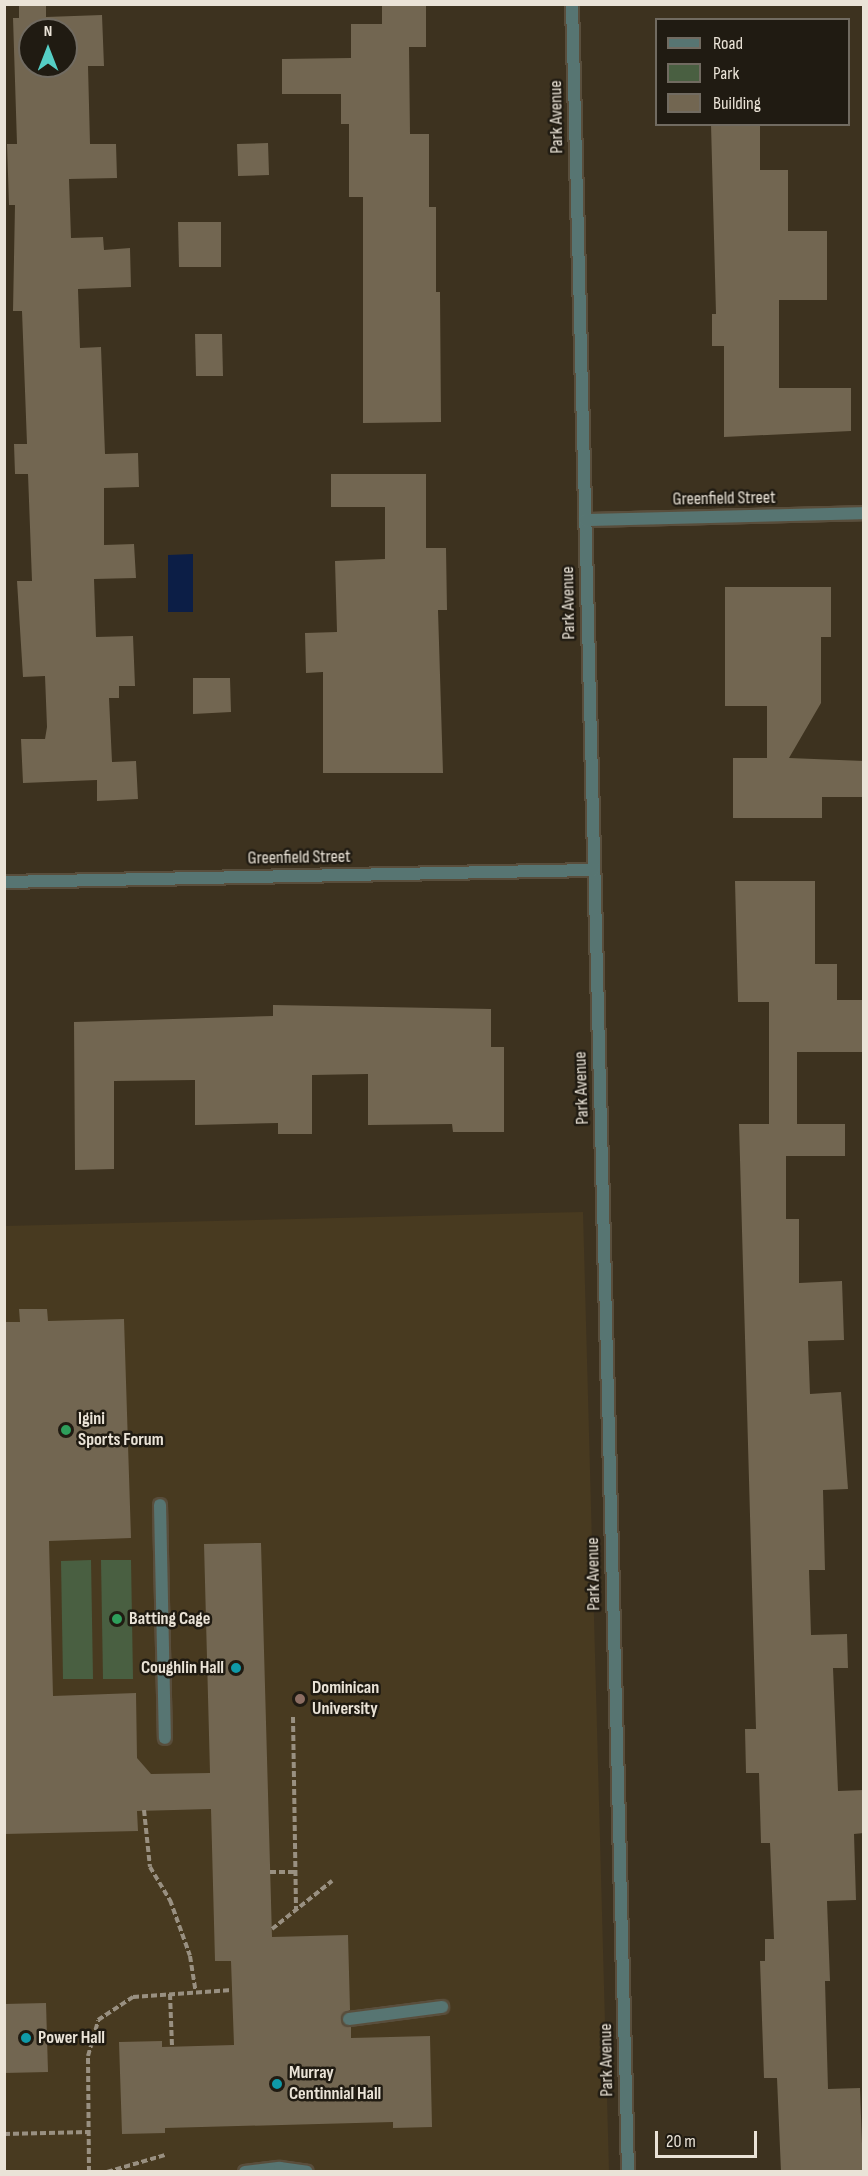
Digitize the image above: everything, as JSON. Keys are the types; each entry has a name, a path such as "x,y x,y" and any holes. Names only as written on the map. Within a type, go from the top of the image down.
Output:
{"street":[{"name":"Park Avenue","path":"572,4 628,2172"},
{"name":"Greenfield Street","path":"585,520 864,513"},
{"name":"Greenfield Street","path":"4,882 594,870"},
{"path":"160,1505 165,1738"},
{"path":"349,2019 442,2007"},
{"path":"245,2172 280,2168 307,2172"}],"path":[{"path":"293,1717 296,1910"},
{"path":"144,1810 150,1867 170,1900 190,1956 196,1992"},
{"path":"270,1872 296,1872"},
{"path":"272,1929 332,1881"},
{"path":"89,2172 88,2056 98,2020 134,1997 232,1990"},
{"path":"170,1994 172,2046"},
{"path":"4,2134 89,2132"},
{"path":"107,2172 165,2155"}],"shaded area":[{"name":"Dominican University","path":"583,1212 609,2171 5,2171 4,1226"}],"green space":[{"name":"Batting Cage","path":"91,1560 93,1679 63,1679 61,1561"},
{"name":"Batting Cage","path":"101,1560 131,1560 133,1679 103,1679"}],"water":[{"path":"193,554 193,612 168,612 168,555"}],"building":[{"path":"19,4 46,4 46,17 102,15 104,66 88,66 90,144 116,144 117,178 69,179 71,238 103,237 104,250 130,248 131,287 78,289 80,348 101,347 105,454 138,453 139,487 104,488 104,545 134,544 136,578 94,579 96,637 133,636 135,686 119,686 119,698 109,698 112,762 136,761 138,799 97,801 97,780 23,783 21,739 45,739 47,727 45,676 23,677 17,581 32,581 28,474 15,474 14,444 27,444 22,311 13,311 15,205 9,205 7,144 17,144 13,18 18,18 18,78 78,78 78,18 19,18"},
{"path":"382,4 426,4 426,47 409,47 410,134 429,134 429,207 436,207 436,292 440,292 441,422 363,423 363,197 349,197 349,124 341,124 341,94 282,94 282,59 351,58 351,24 382,24"},
{"path":"711,126 760,126 760,170 788,170 788,231 827,231 827,300 779,300 779,388 851,388 851,431 724,437 724,346 712,346 712,314 716,314"},
{"path":"268,143 269,175 238,176 237,144"},
{"path":"178,222 221,222 221,267 179,267"},
{"path":"195,334 222,334 223,376 196,376"},
{"path":"331,474 426,474 426,548 446,548 447,610 438,610 443,773 323,773 323,672 306,673 305,633 337,632 335,561 385,559 385,507 331,507"},
{"path":"725,587 831,587 831,637 821,637 821,703 789,758 864,761 864,797 822,797 822,818 733,818 733,758 767,758 767,706 725,706"},
{"path":"193,678 230,678 231,712 193,714"},
{"path":"735,881 815,881 815,964 837,964 837,1000 862,1000 862,1052 797,1052 797,1124 845,1124 845,1156 786,1156 786,1219 799,1219 799,1283 842,1281 844,1340 808,1341 810,1394 841,1392 848,1489 823,1490 825,1570 809,1570 811,1635 847,1634 848,1668 833,1668 838,1791 864,1790 864,1833 854,1834 856,1900 827,1901 830,1981 825,1981 828,2089 860,2088 863,2172 781,2172 777,2078 764,2078 760,1961 765,1961 765,1939 774,1939 770,1843 761,1843 759,1773 746,1773 745,1729 756,1729 739,1124 769,1124 769,1002 738,1002"},
{"path":"273,1005 491,1009 491,1047 504,1047 504,1132 453,1132 452,1124 368,1125 368,1074 312,1075 312,1134 278,1134 278,1123 195,1125 195,1080 114,1081 114,1169 75,1170 74,1022 273,1016"},
{"path":"19,1309 47,1309 48,1321 124,1319 131,1538 49,1541 53,1696 136,1693 137,1758 151,1774 210,1773 204,1544 261,1543 272,1937 348,1935 350,2010 342,2015 342,2024 351,2027 351,2038 430,2036 432,2127 393,2128 393,2122 165,2128 165,2133 122,2134 119,2042 162,2041 162,2047 234,2045 231,1961 215,1961 211,1809 137,1811 138,1831 4,1834 4,1322 20,1322"},
{"name":"Power Hall","path":"46,2003 48,2072 4,2073 4,2004"}],"place":[{"name":"Igini Sports Forum","path":"66,1430"},
{"name":"Batting Cage","path":"117,1619"},
{"name":"Coughlin Hall","path":"236,1668"},
{"name":"Dominican University","path":"300,1699"},
{"name":"Power Hall","path":"26,2038"},
{"name":"Murray Centinnial Hall","path":"277,2084"}]}
